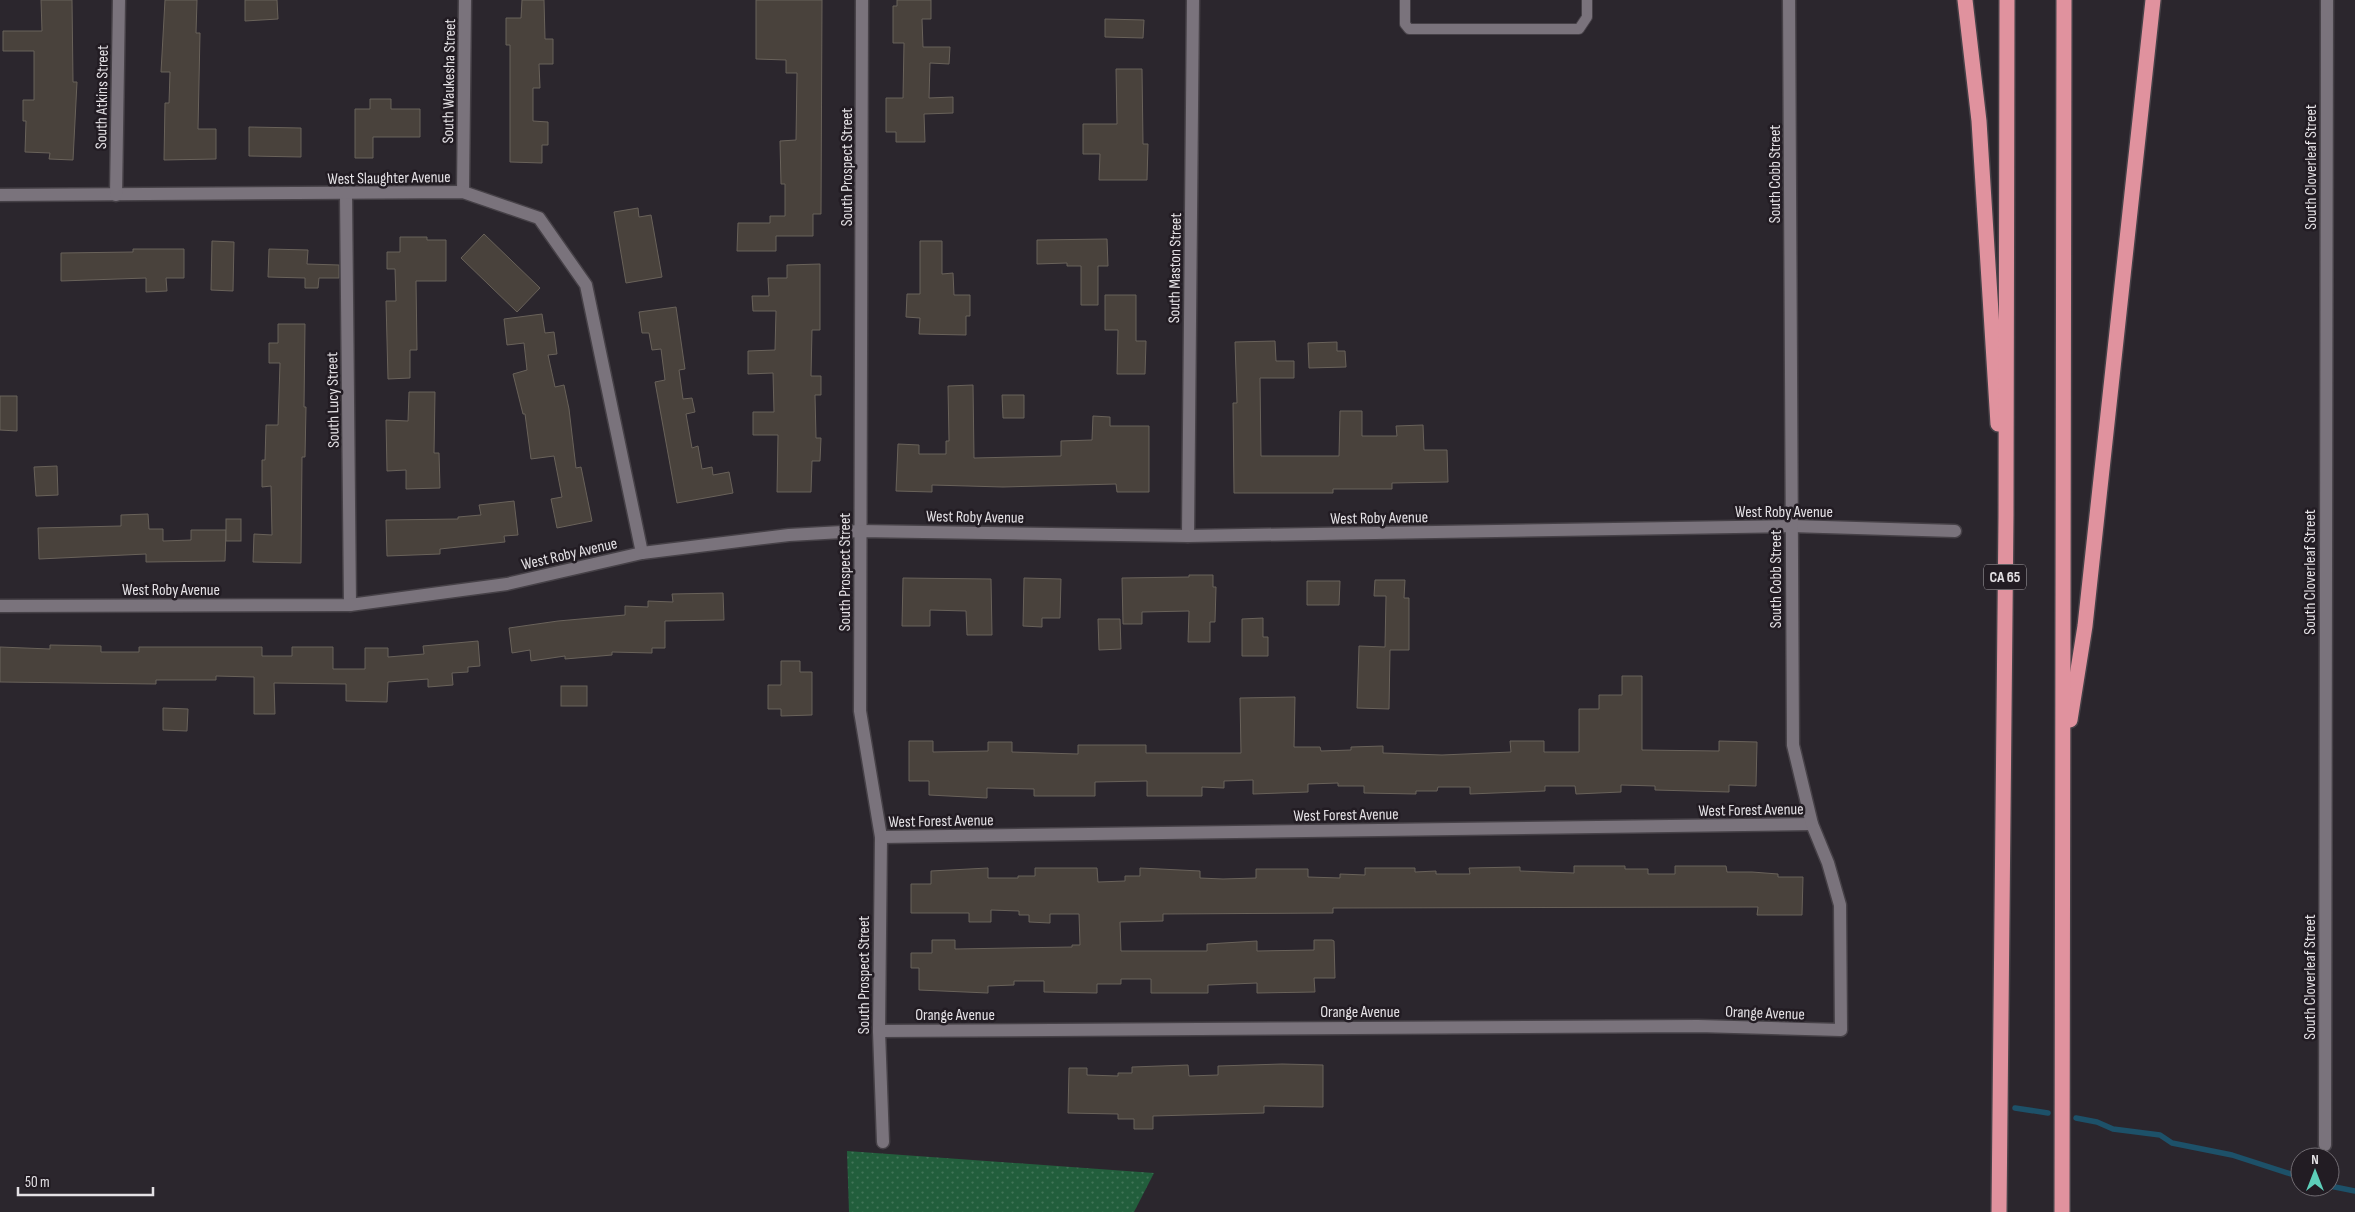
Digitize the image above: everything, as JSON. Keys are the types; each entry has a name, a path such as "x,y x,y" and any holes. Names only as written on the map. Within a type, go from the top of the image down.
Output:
{"highway":[{"path":"1965,0 1979,121 1994,381 2006,516"},
{"name":"CA 65","path":"1999,1212 2006,516 2007,0"},
{"path":"2062,1212 2064,0"},
{"path":"2062,769 2085,626 2153,0"}],"street":[{"name":"South Atkins Street","path":"116,195 119,0"},
{"name":"South Waukesha Street","path":"463,192 465,0"},
{"name":"South Prospect Street","path":"862,0 860,711 881,837 879,1031 883,1142"},
{"name":"South Maston Street","path":"1188,536 1193,0"},
{"name":"South Cobb Street","path":"1789,0 1793,745 1812,824 1828,863 1840,905 1841,1030"},
{"name":"South Cloverleaf Street","path":"2325,1145 2327,0"},
{"name":"West Slaughter Avenue","path":"0,195 463,192 539,218 586,285 642,553"},
{"name":"South Lucy Street","path":"346,194 350,605"},
{"name":"West Roby Avenue","path":"0,606 350,605 507,584 642,553 789,535 860,531 1188,536 1791,526 1955,531"},
{"name":"West Forest Avenue","path":"881,837 1812,824"},
{"name":"Orange Avenue","path":"879,1031 1668,1026 1841,1030"}],"lane":[{"path":"1405,0 1405,24 1408,29 1579,29 1587,17 1587,0"}],"green space":[{"path":"847,1151 1154,1173 1134,1212 849,1212"}],"building":[{"path":"41,0 72,0 73,82 77,82 73,160 49,159 50,153 25,152 26,121 23,121 23,100 34,100 34,51 3,51 3,31 42,31"},
{"path":"165,0 197,0 196,33 200,33 198,129 216,129 216,159 164,160 165,103 169,103 170,72 161,72"},
{"path":"245,0 277,0 278,19 245,21"},
{"path":"522,0 544,0 545,39 553,39 553,64 539,64 540,88 533,88 533,121 548,122 548,145 542,145 542,163 510,162 510,45 506,45 506,18 521,18"},
{"path":"756,0 822,0 821,214 813,214 813,236 776,236 776,251 737,251 738,223 770,223 770,216 785,216 785,184 781,184 780,141 796,140 797,73 786,73 786,60 756,59"},
{"path":"897,0 931,0 931,19 922,19 923,47 950,47 949,64 930,63 929,98 953,97 953,113 924,114 925,142 896,142 896,132 886,132 886,98 903,98 904,43 893,43 893,6 897,6"},
{"path":"1105,19 1144,20 1143,38 1105,37"},
{"path":"1116,69 1142,69 1143,144 1148,144 1147,180 1099,180 1100,154 1083,154 1083,124 1117,124"},
{"path":"370,99 391,99 391,109 420,109 420,137 373,137 373,158 355,158 355,109 370,109"},
{"path":"249,127 301,128 301,157 249,156"},
{"path":"638,208 639,217 651,215 662,277 626,283 614,212"},
{"path":"484,234 540,288 517,312 461,258"},
{"path":"400,237 427,237 427,240 446,240 446,281 416,281 417,350 410,350 410,378 388,379 386,301 396,301 395,269 387,269 387,252 400,252"},
{"path":"1107,239 1108,266 1098,266 1098,305 1081,305 1081,266 1067,266 1067,263 1037,264 1037,240"},
{"path":"212,241 234,242 233,291 211,290"},
{"path":"920,241 942,241 942,274 953,273 954,295 970,295 970,316 966,316 966,335 919,334 920,318 906,317 907,294 920,294"},
{"path":"133,249 184,249 184,278 166,278 167,291 146,292 146,278 61,281 61,253 133,252"},
{"path":"269,249 308,250 307,264 339,265 339,278 319,278 318,288 305,288 305,278 268,277"},
{"path":"820,264 820,330 812,330 811,376 821,376 821,395 815,395 816,438 821,438 820,461 812,461 811,492 777,492 778,435 753,435 753,412 774,412 773,373 748,374 748,351 775,350 776,311 753,311 752,296 769,296 768,278 787,278 787,265"},
{"path":"1105,295 1136,295 1136,341 1146,341 1145,374 1117,374 1118,330 1105,330"},
{"path":"676,307 685,369 679,370 683,399 692,398 695,412 686,414 692,448 698,446 702,469 712,467 713,475 729,472 733,493 677,503 655,382 665,380 661,349 652,350 649,333 642,333 639,312"},
{"path":"542,314 545,333 554,332 557,354 548,355 555,387 564,385 569,409 576,468 581,467 592,521 557,528 551,499 562,497 554,456 531,459 525,414 523,414 513,374 527,370 524,343 507,345 504,319"},
{"path":"278,324 305,324 304,407 306,407 305,457 302,457 301,563 253,562 254,534 272,535 271,486 262,487 262,460 265,460 266,425 278,425 280,363 269,363 269,343 278,343"},
{"path":"1275,341 1276,361 1294,361 1294,378 1260,378 1261,456 1339,456 1340,411 1362,411 1362,436 1397,436 1396,426 1423,425 1424,450 1447,450 1448,482 1392,483 1392,489 1333,489 1333,493 1234,493 1233,403 1237,403 1235,342"},
{"path":"1337,342 1337,351 1345,351 1346,367 1309,368 1308,343"},
{"path":"973,385 974,458 1061,456 1061,441 1092,440 1093,416 1110,417 1110,426 1149,426 1149,492 1117,492 1116,484 1003,487 932,485 932,492 896,491 898,444 919,445 919,454 946,454 946,441 949,441 948,386"},
{"path":"409,392 435,392 434,453 439,453 440,488 406,489 406,470 387,471 386,420 408,421"},
{"path":"1002,395 1024,395 1024,418 1003,418"},
{"path":"0,396 17,396 17,431 0,430"},
{"path":"57,466 58,495 36,496 34,467"},
{"path":"514,501 518,535 504,536 505,542 440,549 440,554 387,556 386,520 458,519 458,517 481,515 479,505"},
{"path":"148,514 149,529 163,529 163,541 191,540 191,530 226,530 225,561 146,562 146,554 39,559 38,528 121,526 121,515"},
{"path":"226,519 241,519 241,541 226,541"},
{"path":"1189,575 1213,575 1213,587 1216,587 1215,622 1210,622 1210,642 1188,642 1189,611 1142,612 1142,624 1123,624 1122,578 1189,577"},
{"path":"903,578 991,579 992,635 967,635 966,611 930,610 930,626 902,626"},
{"path":"1024,578 1061,579 1060,618 1042,618 1042,627 1023,626"},
{"path":"1375,580 1405,580 1404,598 1409,598 1409,650 1390,650 1389,709 1357,708 1359,646 1385,647 1386,596 1374,596"},
{"path":"1307,581 1340,581 1339,605 1307,605"},
{"path":"723,593 724,620 665,621 665,648 652,648 652,653 612,652 612,655 565,659 565,656 531,661 530,650 512,653 509,628 625,615 625,606 648,607 648,601 673,602 672,594"},
{"path":"1263,618 1263,637 1268,637 1268,656 1242,656 1242,619"},
{"path":"1098,619 1120,619 1121,649 1099,650"},
{"path":"478,641 480,666 468,667 468,672 452,673 453,685 428,687 428,679 388,682 387,702 346,701 346,684 274,683 275,714 254,714 254,677 216,676 216,680 156,680 156,684 0,682 0,647 50,649 50,645 101,646 101,652 139,652 139,647 262,647 262,656 292,656 292,647 333,647 333,669 365,669 365,648 388,648 388,657 424,654 423,646"},
{"path":"781,661 800,661 800,672 812,672 812,715 781,716 781,709 768,709 768,685 781,685"},
{"path":"1622,676 1642,676 1642,750 1719,751 1719,741 1757,742 1756,786 1729,785 1729,792 1655,790 1655,786 1621,785 1621,792 1576,794 1575,786 1545,786 1545,791 1470,794 1470,787 1438,787 1437,791 1416,791 1416,794 1364,793 1364,786 1338,786 1338,783 1308,784 1308,792 1253,794 1253,780 1224,781 1224,788 1202,787 1202,796 1147,796 1147,781 1095,782 1095,796 1034,796 1034,789 987,788 987,798 929,795 929,781 909,781 909,741 933,741 933,752 988,751 988,742 1012,742 1012,752 1078,754 1078,745 1146,745 1146,753 1241,753 1240,698 1295,697 1294,747 1320,747 1321,751 1351,750 1351,747 1383,746 1383,753 1442,755 1511,752 1510,741 1544,741 1544,752 1579,752 1579,709 1599,709 1599,695 1622,695"},
{"path":"561,686 587,686 587,706 561,706"},
{"path":"163,708 188,709 187,731 163,730"},
{"path":"1574,866 1625,866 1625,869 1648,869 1648,874 1675,874 1675,866 1726,866 1727,872 1778,874 1778,877 1803,877 1802,915 1757,915 1758,907 1333,908 1333,913 1163,914 1163,921 1120,922 1121,951 1207,951 1207,944 1257,941 1257,951 1314,950 1314,940 1332,940 1334,941 1335,978 1314,978 1315,992 1257,993 1257,983 1208,985 1208,993 1151,993 1151,979 1121,979 1121,984 1097,984 1097,993 1044,992 1044,981 1014,981 1014,985 988,986 988,993 919,990 919,968 911,968 911,953 932,953 932,940 955,940 955,949 1072,947 1072,945 1080,945 1079,914 1050,914 1050,923 1029,922 1029,915 1019,915 1019,911 991,910 991,922 969,922 969,913 911,913 911,884 931,884 931,871 988,868 988,878 1018,878 1018,876 1035,876 1035,868 1097,868 1098,882 1125,881 1125,876 1140,876 1140,868 1200,871 1200,878 1223,879 1256,878 1256,869 1308,869 1308,877 1340,878 1340,874 1365,875 1365,868 1415,868 1415,872 1436,871 1436,874 1470,874 1469,868 1520,867 1520,871 1574,873"},
{"path":"1188,1065 1189,1076 1218,1075 1218,1066 1323,1065 1323,1107 1264,1106 1264,1113 1153,1116 1153,1129 1134,1129 1134,1119 1118,1119 1118,1114 1068,1113 1069,1068 1087,1068 1087,1075 1118,1076 1118,1073 1132,1073 1132,1067"}],"waterway":[{"path":"2015,1108 2048,1113"},
{"path":"2076,1118 2097,1122 2113,1129 2160,1135 2172,1143 2232,1155 2290,1174"},
{"path":"2340,1188 2355,1191"}]}
